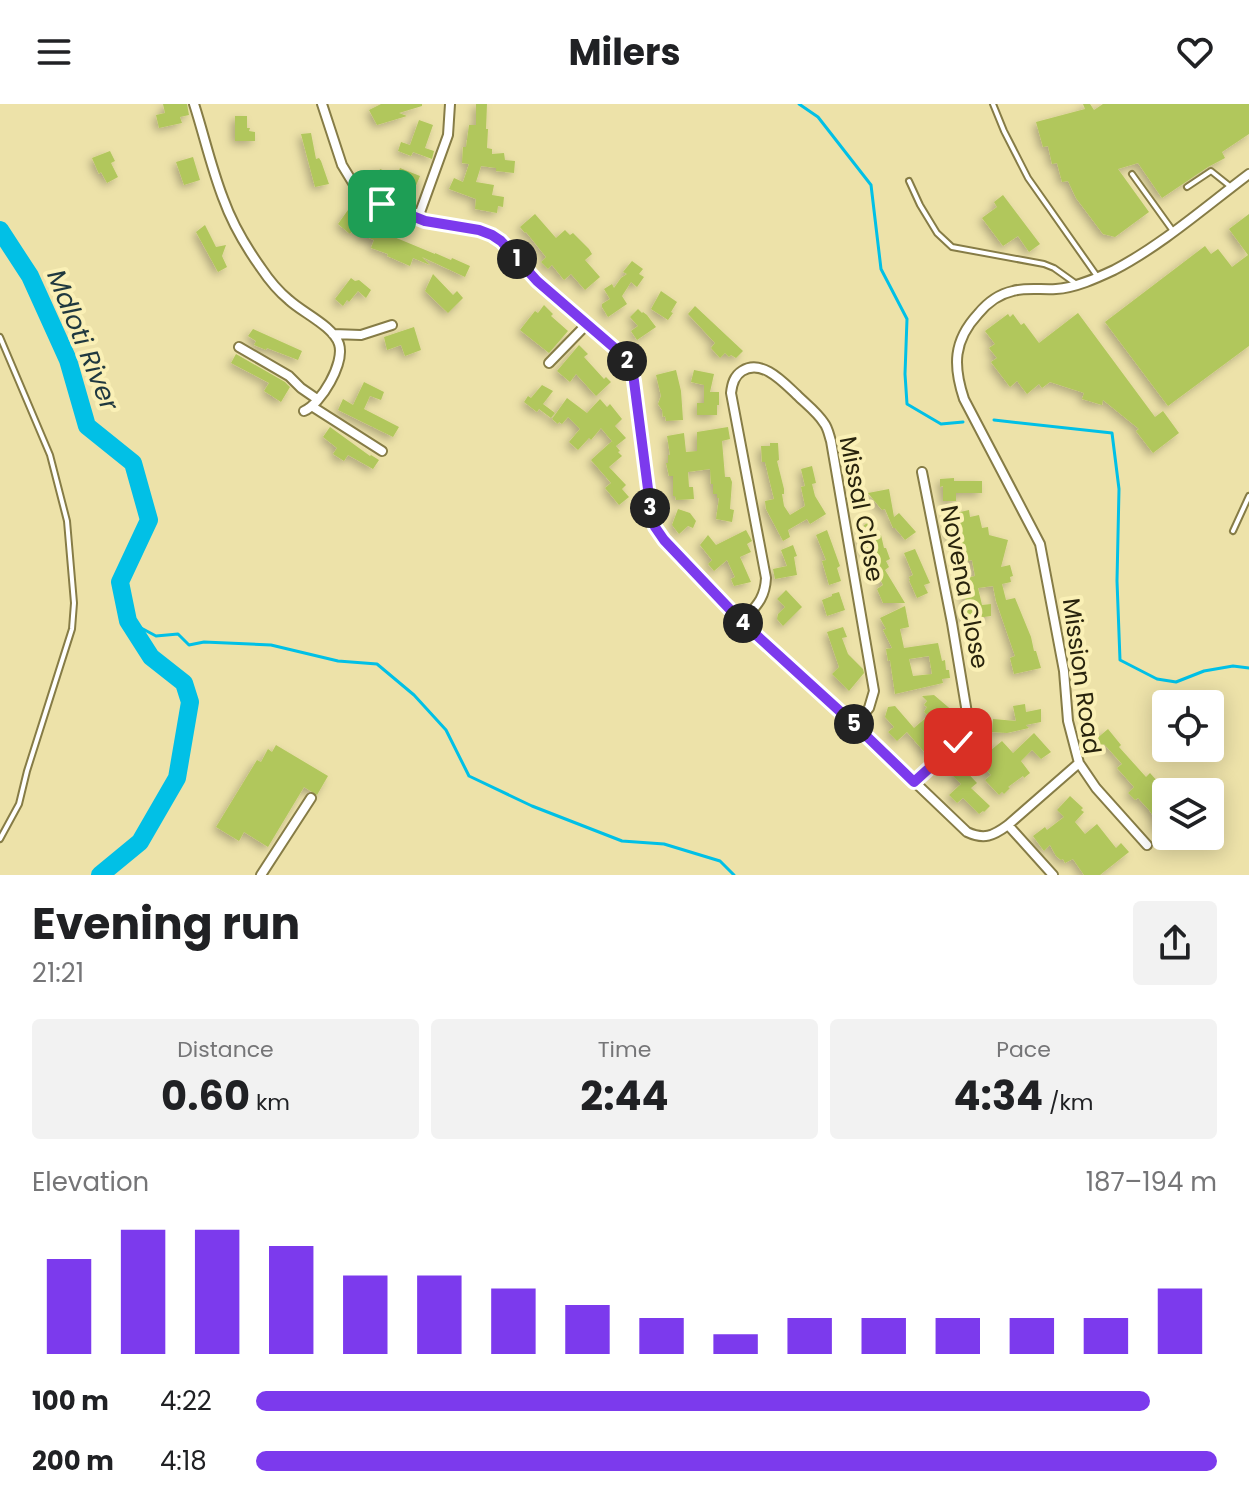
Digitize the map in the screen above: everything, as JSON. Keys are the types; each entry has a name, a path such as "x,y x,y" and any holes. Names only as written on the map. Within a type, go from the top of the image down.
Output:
{"street":[{"path":"194,104 223,201 249,251 273,285 333,334 339,345 340,360 311,406"},
{"name":"Mission Road","path":"322,104 342,165 356,188 368,197 418,218 492,235 537,281 620,353 632,371 651,512 655,527 664,540 742,622 967,832 986,837 1008,825 1079,763 1068,721 1064,671 1040,544 964,399 957,379 961,338 970,322 1001,295 1015,290 1057,289 1097,277 1133,259 1249,174"},
{"path":"418,218 445,145 450,104"},
{"path":"549,363 587,324"},
{"path":"333,334 361,335 392,325"},
{"path":"239,347 289,376 306,393 311,406 382,451"},
{"name":"Missal Close","path":"742,622 764,594 766,578 731,393 737,375 756,367 777,377 814,411 823,421 831,441 874,691 869,708 855,725"},
{"name":"Novena Close","path":"914,782 966,734 969,725 922,472"},
{"path":"1079,763 1096,788 1147,845"},
{"path":"261,875 311,798"},
{"path":"1008,825 1053,875"}],"lane":[{"path":"993,104 1028,178 1097,277"},
{"path":"1187,187 1211,171 1231,187"},
{"path":"1132,174 1173,231"},
{"path":"909,181 937,233 952,247 1044,264 1077,285"},
{"path":"0,337 54,468 67,521 74,603 72,629 19,804 0,839"},
{"path":"1233,531 1249,496"}],"building":[{"path":"163,104 187,104 189,115 180,117 182,123 159,128 156,115 165,113"},
{"path":"381,104 422,106 399,113 407,116 377,125 369,110"},
{"path":"476,104 487,104 487,148 492,149 492,154 504,153 505,160 515,161 514,173 481,166 476,182 494,185 492,195 504,197 503,207 498,206 497,213 475,209 476,199 449,189 454,178 463,182 469,164 462,163 463,147 466,147 469,125 476,125"},
{"path":"1083,104 1090,104 1094,110 1103,104 1249,104 1249,134 1222,152 1225,158 1162,198 1138,163 1118,169 1149,212 1115,237 1103,234 1076,198 1068,181 1062,182 1057,163 1052,164 1048,146 1043,147 1036,122 1085,109"},
{"path":"235,116 247,116 247,128 255,132 255,141 235,141"},
{"path":"419,120 433,125 425,148 434,151 432,159 413,152 411,156 398,151 401,142 410,145"},
{"path":"311,133 316,159 321,161 329,184 315,187 301,134"},
{"path":"110,151 115,161 111,163 118,177 107,183 92,158"},
{"path":"193,157 200,180 184,185 176,162"},
{"path":"400,168 420,176 415,188 402,183 399,191 375,181 380,169 388,172 389,176 390,173 397,175"},
{"path":"1003,195 1040,244 1029,252 1018,236 1003,246 982,218 997,207 994,202"},
{"path":"348,210 370,227 470,266 465,277 422,257 430,265 413,258 410,266 371,248 374,240 354,228 350,234 338,224"},
{"path":"535,214 556,238 565,230 570,235 573,233 589,249 592,254 585,260 600,277 585,290 571,274 564,280 552,265 548,269 541,262 546,257 520,227"},
{"path":"1249,214 1249,346 1168,406 1105,322 1205,246 1211,254 1218,249 1232,267 1248,255 1229,229"},
{"path":"205,225 216,247 226,245 222,256 227,267 218,272 196,232"},
{"path":"632,261 643,269 639,274 644,277 637,287 631,282 622,296 627,304 608,317 602,304 610,299 604,289 612,284 614,288 627,274 623,272"},
{"path":"433,274 453,295 457,291 463,298 448,313 425,291"},
{"path":"351,278 359,280 371,290 366,298 358,291 343,306 335,299"},
{"path":"661,291 677,302 668,320 651,309"},
{"path":"544,305 568,331 549,353 520,330"},
{"path":"695,306 743,351 736,358 725,353 720,358 711,348 715,343 688,314"},
{"path":"638,309 656,327 637,340 631,331 638,326 630,317"},
{"path":"1078,313 1155,417 1163,411 1179,433 1153,453 1136,431 1139,429 1103,400 1102,405 1082,399 1084,393 1050,382 1042,388 1039,384 1027,394 1017,381 1010,387 991,362 997,358 989,348 995,344 985,331 1008,314 1010,317 1013,314 1021,325 1024,323 1039,343"},
{"path":"414,327 421,350 405,356 401,345 387,350 384,337"},
{"path":"253,329 302,351 298,360 254,345 256,341 248,336"},
{"path":"579,345 588,354 584,357 604,379 606,377 611,382 596,396 576,374 570,382 557,371"},
{"path":"236,354 290,387 281,402 264,391 269,383 231,363"},
{"path":"676,370 683,420 666,421 658,404 661,396 656,375"},
{"path":"694,370 714,374 710,392 719,392 717,415 697,415 697,403 704,403 704,385 691,382"},
{"path":"364,382 384,392 381,400 370,396 364,409 399,427 393,437 338,410 343,399 353,405"},
{"path":"542,385 553,391 543,404 555,413 551,418 524,402"},
{"path":"567,398 587,413 600,399 607,407 610,404 622,419 615,426 626,438 616,446 601,428 578,450 569,442 580,429 568,417 562,424 552,419"},
{"path":"330,427 379,460 373,469 348,455 344,461 333,454 337,448 323,437"},
{"path":"728,427 730,439 722,441 725,477 730,477 732,482 732,522 716,519 719,498 713,494 710,469 688,472 694,499 676,500 673,496 673,476 669,476 666,463 670,455 667,436 684,433 686,452 697,451 697,432"},
{"path":"612,441 622,456 609,467 626,485 622,489 629,497 619,505 605,488 611,483 591,460"},
{"path":"770,443 778,443 777,461 784,489 784,506 790,515 805,506 801,469 812,466 815,496 826,514 810,524 807,519 788,530 790,537 783,541 766,509 765,501 774,499 765,462 762,462 761,446 770,446"},
{"path":"954,478 954,481 982,481 982,493 956,493 956,501 943,501 940,479"},
{"path":"889,489 894,517 899,513 916,532 905,540 893,528 885,509 882,510 868,493"},
{"path":"678,509 690,513 696,521 693,528 688,526 679,534 672,525"},
{"path":"969,510 970,517 979,515 982,528 988,527 989,535 1008,540 1001,567 1010,565 1013,576 1010,577 1011,582 1002,584 1006,600 1015,598 1041,668 1014,674 1010,658 1015,656 993,586 978,588 982,605 991,604 991,616 963,620 962,610 967,609 962,579 975,576 972,560 962,562 957,537 949,539 946,523 949,522 947,515"},
{"path":"874,520 890,559 886,561 889,567 885,570 905,603 883,603 877,589 883,585 866,549 862,550 859,538 865,537 864,525"},
{"path":"746,530 752,541 747,544 751,552 740,557 751,582 734,586 731,579 735,577 727,560 714,571 708,564 712,560 700,545 708,535 716,545"},
{"path":"827,530 840,566 837,568 841,581 829,585 822,561 826,560 816,535"},
{"path":"793,545 797,556 794,557 797,575 775,579 773,569 787,566 781,550"},
{"path":"915,549 930,583 924,585 928,593 917,598 909,580 913,575 904,553"},
{"path":"786,590 802,607 783,626 777,619 785,607 777,599"},
{"path":"839,592 845,610 827,616 822,600"},
{"path":"905,606 909,627 900,629 904,648 938,643 950,678 942,679 943,683 895,694 886,649 892,648 880,618","holes":["929,656 932,674 913,676 909,659"]},
{"path":"843,627 847,637 842,638 848,654 864,673 849,691 832,674 839,667 827,632"},
{"path":"934,695 961,718 951,726 936,714 924,728 938,744 926,754 907,732 897,741 888,732 894,727 885,717 888,707 895,706 914,728 928,716 924,712 927,701 922,696"},
{"path":"1025,704 1026,712 1041,709 1041,722 1007,733 992,732 993,719 1016,721 1013,706"},
{"path":"1108,729 1121,745 1119,747 1146,777 1150,773 1154,778 1152,778 1152,814 1138,798 1135,800 1128,793 1134,787 1117,768 1122,764 1104,744 1101,747 1095,740"},
{"path":"1034,733 1051,752 1041,759 1032,750 1021,761 1030,773 999,795 985,780 991,775 975,756 977,752 983,746 991,755 991,750 1002,741 1013,753"},
{"path":"276,745 328,776 317,795 304,787 268,847 244,832 239,841 216,827 257,760 261,762 268,749 272,752"},
{"path":"961,766 977,783 971,788 990,806 984,812 979,814 963,798 957,803 949,795 961,784 953,776"},
{"path":"1070,796 1083,808 1081,810 1084,812 1075,822 1085,834 1097,824 1116,848 1121,843 1129,852 1100,875 1084,875 1073,859 1065,863 1056,856 1050,845 1044,851 1033,836 1064,817 1057,810"}],"waterway":[{"path":"799,104 818,117 871,185 881,269 907,319 907,404 941,424 963,422"},
{"name":"Mdloti River","path":"0,230 30,276 68,360 87,426 133,463 149,520 120,582 128,621 151,657 184,683 190,702 177,778 140,842 100,875"},
{"path":"994,420 1112,433 1119,489 1117,581 1120,660 1157,679 1176,682 1204,671 1233,666 1249,668"},
{"path":"128,621 156,636 178,634 189,645 204,642 271,645 338,661 377,664 414,695 446,730 469,776 532,806 622,841 664,844 720,861 734,875"}],"route":[{"path":"382,204 425,221 492,235 562,304 625,357 634,381 655,527 742,622 914,782 958,742"}]}
